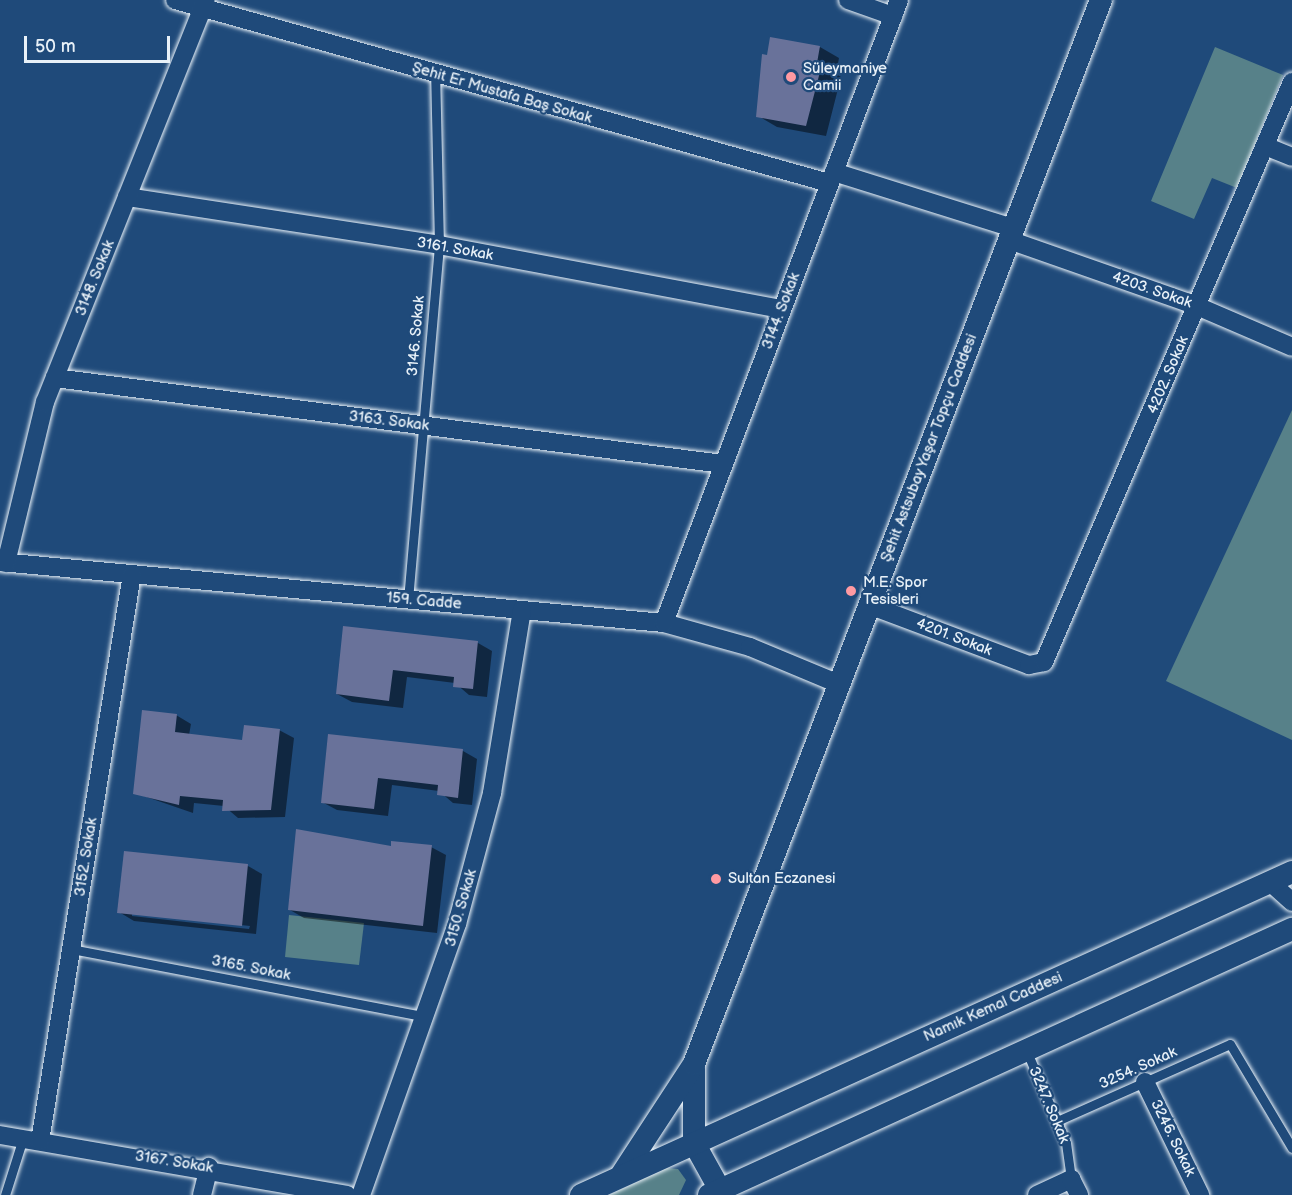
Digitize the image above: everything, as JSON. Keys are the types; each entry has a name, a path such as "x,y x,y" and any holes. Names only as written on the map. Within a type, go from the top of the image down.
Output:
{"street":[{"name":"Şehit Er Mustafa Baş Sokak","path":"175,0 204,5 435,74 832,178 1011,234"},
{"path":"848,0 896,8"},
{"name":"Şehit Astsubay Yaşar Topçu Caddesi","path":"622,1174 694,1064 1101,0"},
{"name":"3148. Sokak","path":"3,562 27,463 55,378 204,5"},
{"name":"3144. Sokak","path":"664,623 896,8"},
{"name":"4202. Sokak","path":"1040,665 1292,82"},
{"path":"1265,147 1292,157"},
{"name":"3161. Sokak","path":"127,197 439,245 782,309"},
{"name":"4203. Sokak","path":"1011,234 1197,306 1292,347"},
{"name":"3163. Sokak","path":"55,378 723,464"},
{"name":"159. Cadde","path":"3,562 664,623 750,647 839,684"},
{"name":"3152. Sokak","path":"31,1139 71,949 132,574"},
{"name":"4201. Sokak","path":"869,605 1040,665"},
{"name":"3150. Sokak","path":"361,1195 426,1017 484,828 522,610"},
{"name":"Namık Kemal Caddesi","path":"694,1143 1292,872"},
{"path":"1270,882 1292,902"},
{"path":"718,1193 1026,1049 1292,929"},
{"name":"Şehit Astsubay Yaşar Topçu Caddesi","path":"694,1064 694,1143 718,1193"},
{"name":"3246. Sokak","path":"1145,1082 1200,1195"},
{"name":"3167. Sokak","path":"0,1135 209,1167 347,1195"},
{"name":"Şehit Astsubay Yaşar Topçu Caddesi","path":"581,1195 622,1174 694,1143"},
{"path":"202,1195 209,1167"},
{"path":"1037,1195 1075,1187"}],"lane":[{"name":"3146. Sokak","path":"408,600 439,245 435,74"},
{"name":"3165. Sokak","path":"71,949 426,1017"},
{"name":"3254. Sokak","path":"1057,1121 1232,1045 1292,1148"},
{"name":"3247. Sokak","path":"1026,1049 1069,1151 1075,1187"},
{"path":"5,1195 31,1139"}],"green space":[{"path":"1215,47 1283,75 1237,188 1212,178 1194,219 1151,201"},
{"path":"1292,410 1292,740 1166,681"},
{"path":"289,915 364,923 359,965 285,957"},
{"path":"666,1168 678,1169 686,1180 679,1195 609,1195"}],"building":[{"name":"Süleymaniye Camii","path":"770,37 820,46 817,63 822,64 806,126 756,117 762,54 767,55"},
{"path":"343,626 478,641 473,689 453,687 454,677 393,670 389,701 336,694"},
{"path":"142,710 177,714 175,732 242,740 244,725 280,729 271,810 222,811 223,800 180,796 179,805 133,794"},
{"path":"328,734 463,749 458,798 437,795 438,785 378,778 374,809 321,803"},
{"path":"296,829 391,846 391,841 432,845 423,926 288,910"},
{"path":"124,851 248,864 242,926 117,913"}],"place":[{"name":"Süleymaniye Camii","path":"791,77"},
{"name":"M.E. Spor Tesisleri","path":"851,591"},
{"name":"Sultan Eczanesi","path":"716,879"}]}
